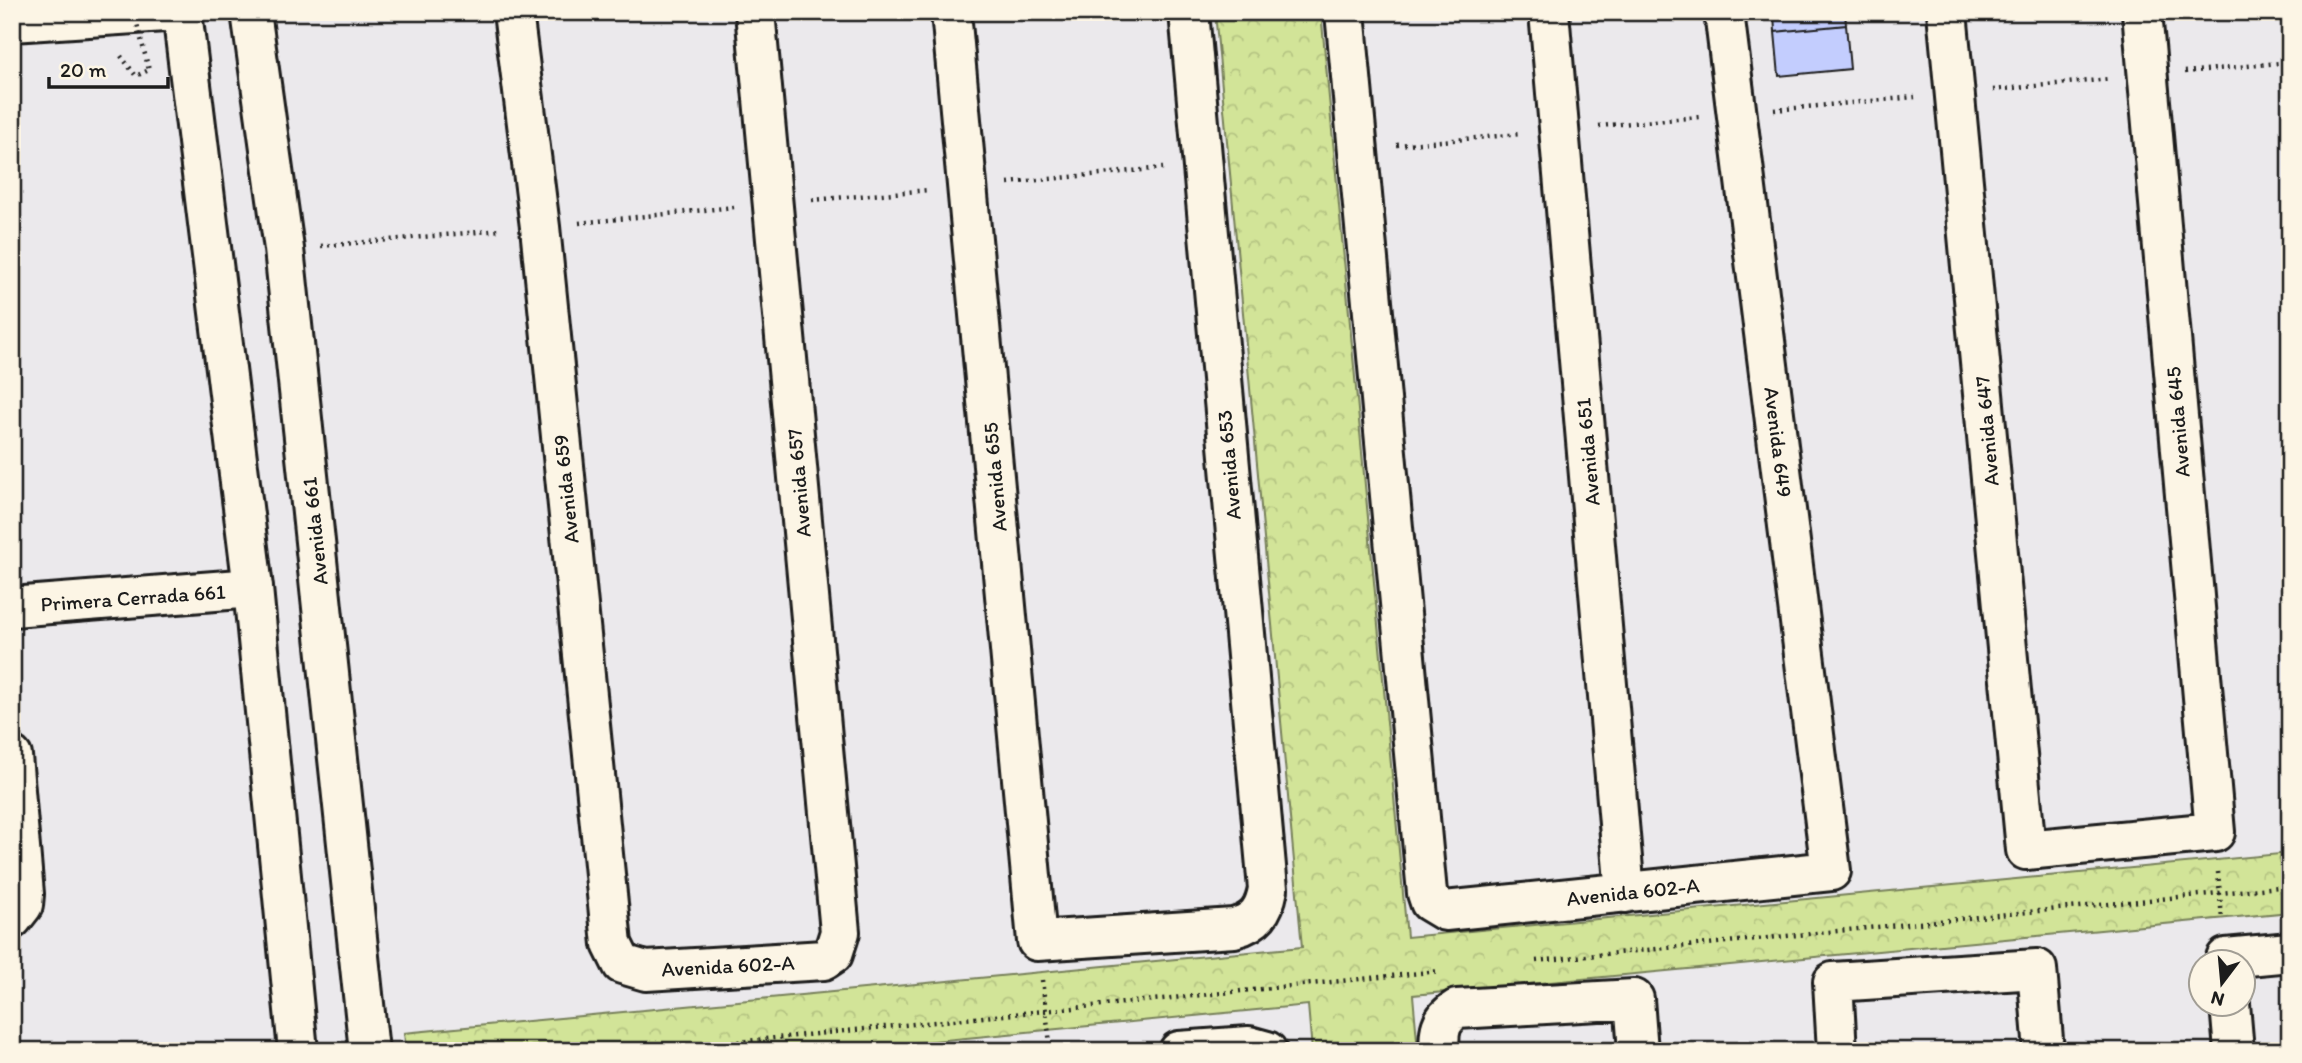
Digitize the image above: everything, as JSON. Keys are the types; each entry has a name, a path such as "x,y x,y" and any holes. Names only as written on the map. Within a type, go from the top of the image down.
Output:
{"street":[{"path":"12,22 165,12"},
{"path":"182,12 253,588 298,1051"},
{"name":"Avenida 661","path":"251,12 285,262 369,1051"},
{"name":"Avenida 659","path":"513,12 540,227 612,944 622,964"},
{"name":"Avenida 657","path":"754,12 839,932 833,954"},
{"name":"Avenida 655","path":"951,12 1037,941"},
{"name":"Avenida 653","path":"1037,941 1234,928 1247,925 1258,916 1268,889 1189,12"},
{"path":"1345,12 1358,149"},
{"name":"Avenida 651","path":"1549,12 1625,893"},
{"name":"Avenida 649","path":"1724,12 1831,871"},
{"name":"Avenida 647","path":"1947,12 2026,850 2215,832"},
{"name":"Avenida 645","path":"2142,12 2215,832"},
{"name":"Avenida 602-A","path":"1358,149 1427,893 1436,908 1455,911 1831,871"},
{"name":"Primera Cerrada 661","path":"12,607 253,588"},
{"path":"12,755 24,894 23,905 12,919"},
{"path":"2256,956 2290,952"},
{"name":"Avenida 602-A","path":"622,964 646,971 813,961 833,954"},
{"path":"1837,1051 1833,982 2038,969 2043,1051"},
{"path":"1443,1033 1471,1007 1634,999 1639,1051"},
{"path":"2231,1018 2234,1051"},
{"path":"1179,1051 1249,1045 1267,1051"}],"path":[{"path":"134,12 149,70 136,76"},
{"path":"1358,149 2290,62"},
{"path":"2215,832 2225,948"},
{"path":"1037,941 1051,1051"}],"green space":[{"path":"1215,12 1321,12 1407,937 2290,853 2290,912 1413,995 1418,1051 1312,1051 1308,1005 830,1051 406,1051 404,1033 1302,947"}],"building":[{"path":"1774,12 1845,12 1846,25 1775,32"},
{"path":"1846,25 1850,69 1779,76 1775,32"}]}
